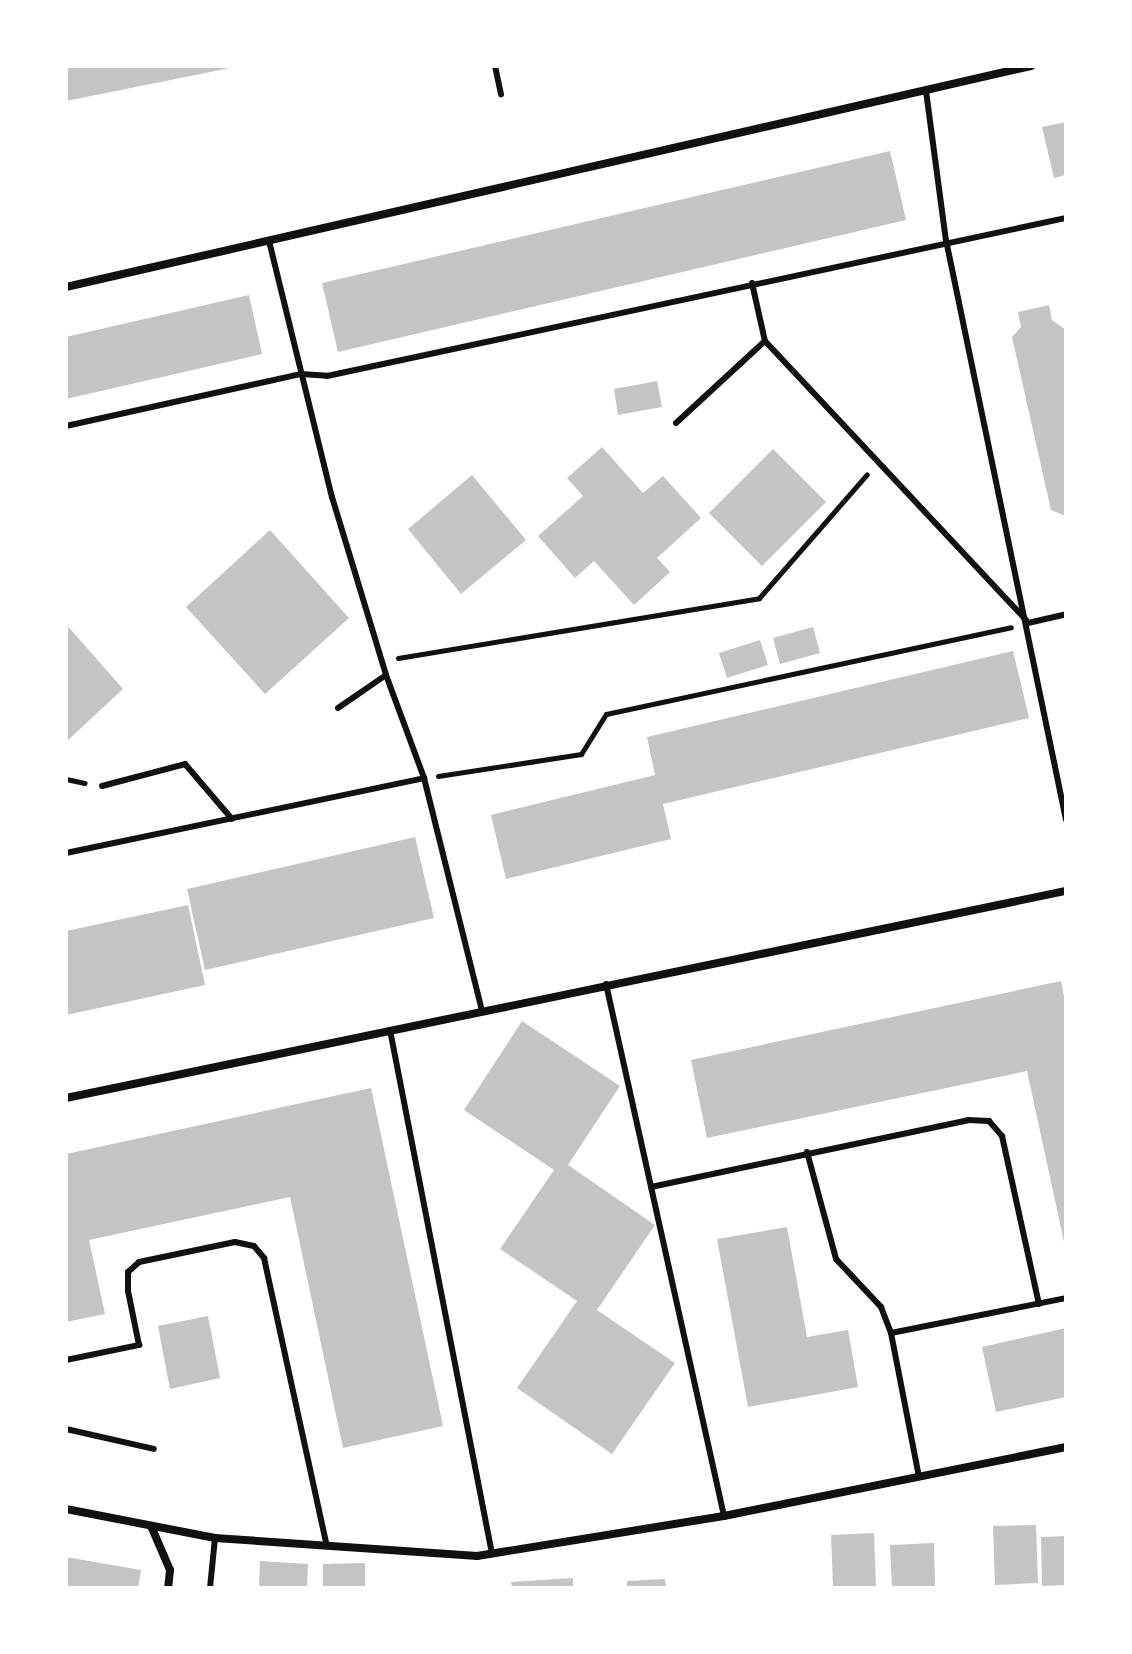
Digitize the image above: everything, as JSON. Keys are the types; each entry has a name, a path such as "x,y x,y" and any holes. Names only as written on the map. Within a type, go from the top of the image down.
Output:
{"street":[{"path":"66,287 1031,66"},
{"path":"66,1098 1066,891"},
{"path":"66,1509 215,1538 492,1554 724,1516 1066,1447"},
{"path":"151,1526 170,1570 168,1588"}],"lane":[{"path":"495,66 501,94"},
{"path":"926,91 946,240 1028,623 1066,820"},
{"path":"66,426 301,374 327,376 946,240 1066,218"},
{"path":"269,241 301,374 381,661 424,778 482,1011"},
{"path":"752,283 765,341 876,464 1028,623"},
{"path":"676,423 765,341"},
{"path":"1028,623 1066,614"},
{"path":"338,708 386,675"},
{"path":"102,786 185,764 232,819"},
{"path":"66,853 424,778"},
{"path":"606,984 724,1516"},
{"path":"390,1030 492,1554"},
{"path":"651,1187 968,1120 989,1121 1002,1136 1039,1304"},
{"path":"807,1152 836,1259 881,1307 891,1333 919,1477"},
{"path":"66,1360 139,1345 128,1291 128,1272 139,1262 235,1242 254,1246 264,1258 327,1546"},
{"path":"891,1333 1066,1298"},
{"path":"66,1429 154,1449"},
{"path":"210,1588 215,1538"}],"path":[{"path":"381,661 759,598 876,464"},
{"path":"424,778 581,754 606,714 1028,623"}],"building":[{"path":"66,66 235,66 235,67 66,101"},
{"path":"1066,122 1066,175 1054,178 1042,127"},
{"path":"890,151 906,220 338,352 322,283"},
{"path":"249,295 262,354 66,399 66,337"},
{"path":"1049,305 1052,320 1066,330 1066,516 1051,510 1012,337 1021,327 1018,312"},
{"path":"657,381 662,407 618,415 614,389"},
{"path":"602,447 643,493 663,476 701,518 657,558 670,572 634,605 594,561 575,578 538,536 583,496 567,478"},
{"path":"773,449 826,502 762,566 709,513"},
{"path":"472,475 526,540 461,594 408,529"},
{"path":"270,530 349,618 265,694 186,607"},
{"path":"66,624 123,689 66,742"},
{"path":"813,627 820,653 780,664 773,638"},
{"path":"760,640 768,665 727,678 719,653"},
{"path":"1013,651 1029,718 663,804 671,839 506,879 491,815 655,775 647,737"},
{"path":"415,837 434,918 205,970 187,889"},
{"path":"188,905 205,985 66,1015 66,931"},
{"path":"1061,981 1066,1007 1066,1251 1027,1071 707,1138 691,1060"},
{"path":"522,1021 620,1086 568,1165 655,1225 597,1310 675,1363 612,1454 517,1388 577,1301 500,1249 554,1170 464,1110"},
{"path":"371,1088 443,1426 343,1448 290,1197 89,1240 105,1314 66,1322 66,1154"},
{"path":"787,1227 807,1337 848,1330 858,1387 748,1407 717,1239"},
{"path":"208,1316 220,1378 170,1389 158,1326"},
{"path":"1066,1328 1066,1397 996,1412 982,1347"},
{"path":"1036,1525 1038,1583 995,1585 993,1526"},
{"path":"874,1533 876,1587 833,1588 831,1535"},
{"path":"1066,1536 1066,1585 1042,1586 1041,1537"},
{"path":"934,1543 935,1588 892,1588 890,1545"},
{"path":"66,1557 141,1570 138,1588 66,1588"},
{"path":"260,1561 308,1564 307,1588 259,1588"},
{"path":"365,1563 365,1588 323,1588 323,1564"},
{"path":"573,1578 573,1588 512,1588 511,1582"},
{"path":"665,1579 666,1588 627,1588 627,1581"}]}
